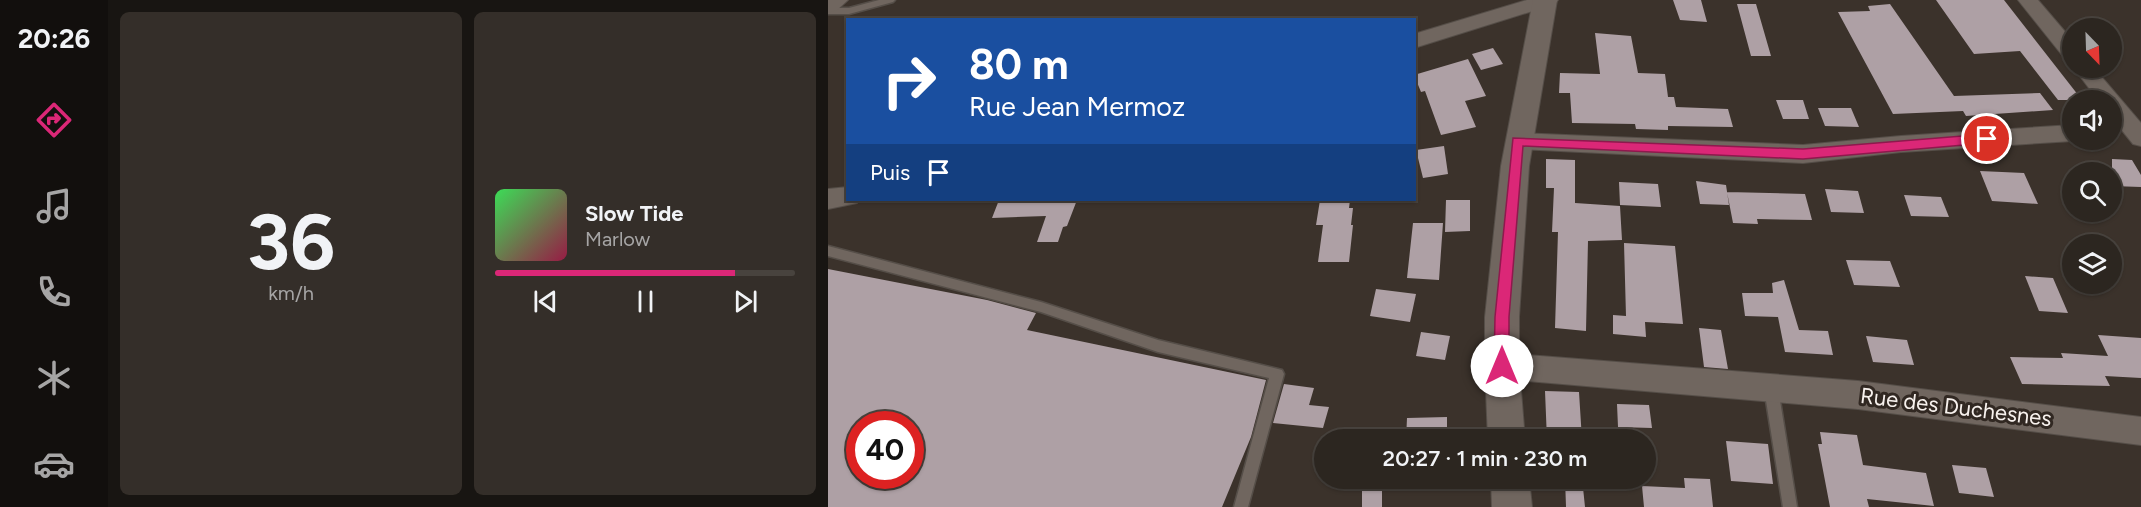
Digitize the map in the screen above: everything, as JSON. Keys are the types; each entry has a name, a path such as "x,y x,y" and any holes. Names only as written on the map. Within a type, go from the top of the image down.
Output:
{"street":[{"path":"828,5 836,0"},
{"path":"1416,40 1546,0 1518,141 1502,317 1502,366 1506,429"},
{"path":"2028,0 2062,42"},
{"path":"2091,78 2101,90"},
{"path":"1518,141 1803,154 1901,144 2062,134"},
{"path":"828,199 846,196"},
{"name":"Rue des Duchesnes","path":"1502,366 1858,395 2141,431"},
{"path":"1511,489 1512,507"}],"lane":[{"path":"828,11 849,11 890,0"},
{"path":"828,251 1041,307 1158,346 1277,374 1241,507"},
{"path":"1771,388 1790,507"}],"building":[{"path":"1673,0 1701,0 1707,22 1680,20"},
{"path":"1936,0 2004,0 2062,74 2062,78 2065,78 2074,90 2062,90 2062,100 2058,100 2020,51 1974,54"},
{"path":"1737,4 1756,4 1771,56 1751,56"},
{"path":"1890,4 1954,96 2040,93 2053,110 1966,116 1963,111 1893,114 1838,12 1870,11 1868,6"},
{"path":"1595,33 1631,36 1638,73 1665,74 1668,97 1674,97 1676,107 1728,109 1733,127 1668,126 1668,130 1636,129 1635,124 1572,123 1570,93 1559,93 1560,73 1600,74"},
{"path":"1493,48 1503,64 1481,70 1472,54"},
{"path":"1468,59 1486,96 1465,101 1476,127 1441,135 1425,91 1421,92 1416,74"},
{"path":"1776,100 1803,100 1809,119 1783,119"},
{"path":"1818,108 1851,108 1859,127 1825,126"},
{"path":"1444,146 1448,174 1423,178 1416,150"},
{"path":"1546,159 1575,160 1575,203 1620,206 1622,240 1588,241 1586,331 1555,328 1558,232 1552,232 1554,188 1546,188"},
{"path":"2112,159 2132,160 2141,175 2141,187 2122,186 2122,162 2112,162"},
{"path":"1980,171 2024,173 2038,204 1992,201"},
{"path":"1696,181 1726,185 1729,205 1700,204"},
{"path":"1619,182 1658,184 1661,207 1620,205"},
{"path":"1825,189 1858,191 1864,213 1831,212"},
{"path":"1727,192 1805,194 1812,220 1757,219 1758,224 1733,223"},
{"path":"1904,195 1941,197 1949,217 1911,216"},
{"path":"1446,200 1470,200 1470,231 1445,232"},
{"path":"999,201 1077,201 1058,242 1037,242 1046,216 992,218"},
{"path":"1320,201 1350,201 1349,208 1353,208 1351,225 1353,225 1349,262 1318,262 1323,225 1316,225"},
{"path":"1413,223 1443,223 1439,280 1407,278"},
{"path":"1624,243 1675,246 1683,324 1645,322 1646,337 1613,334 1613,315 1626,316"},
{"path":"1846,260 1890,261 1900,287 1854,285"},
{"path":"828,269 987,300 1036,313 1027,330 1266,380 1251,437 1222,507 828,507"},
{"path":"2025,276 2053,278 2068,313 2039,311"},
{"path":"1784,280 1799,330 1828,331 1833,355 1785,352 1778,317 1745,316 1742,293 1773,293 1772,283"},
{"path":"1376,289 1416,294 1410,322 1370,316"},
{"path":"1699,328 1721,330 1728,369 1704,367"},
{"path":"1421,332 1450,336 1445,360 1416,356"},
{"path":"2098,335 2141,338 2141,378 2105,376 2110,386 2022,384 2010,357 2063,358 2061,353 2108,356"},
{"path":"1866,336 1907,340 1914,365 1873,362"},
{"path":"1284,384 1314,388 1309,405 1329,407 1323,428 1273,423"},
{"path":"1545,391 1579,392 1581,429 1547,429"},
{"path":"1617,404 1649,405 1652,428 1618,427"},
{"path":"1447,417 1447,429 1406,429 1407,418"},
{"path":"1820,432 1857,435 1863,465 1926,473 1934,506 1867,499 1869,507 1830,507 1818,444 1822,444"},
{"path":"1726,441 1768,444 1773,484 1731,481"},
{"path":"1952,465 1986,468 1994,497 1959,493"},
{"path":"1684,478 1710,479 1713,507 1644,507 1642,489 1656,489 1656,487 1685,488"},
{"path":"1362,489 1382,489 1382,507 1362,507"},
{"path":"1565,489 1583,489 1585,507 1566,507"}],"route":[{"path":"1502,366 1502,317 1518,141 1803,154 1901,144 1987,139"}]}
